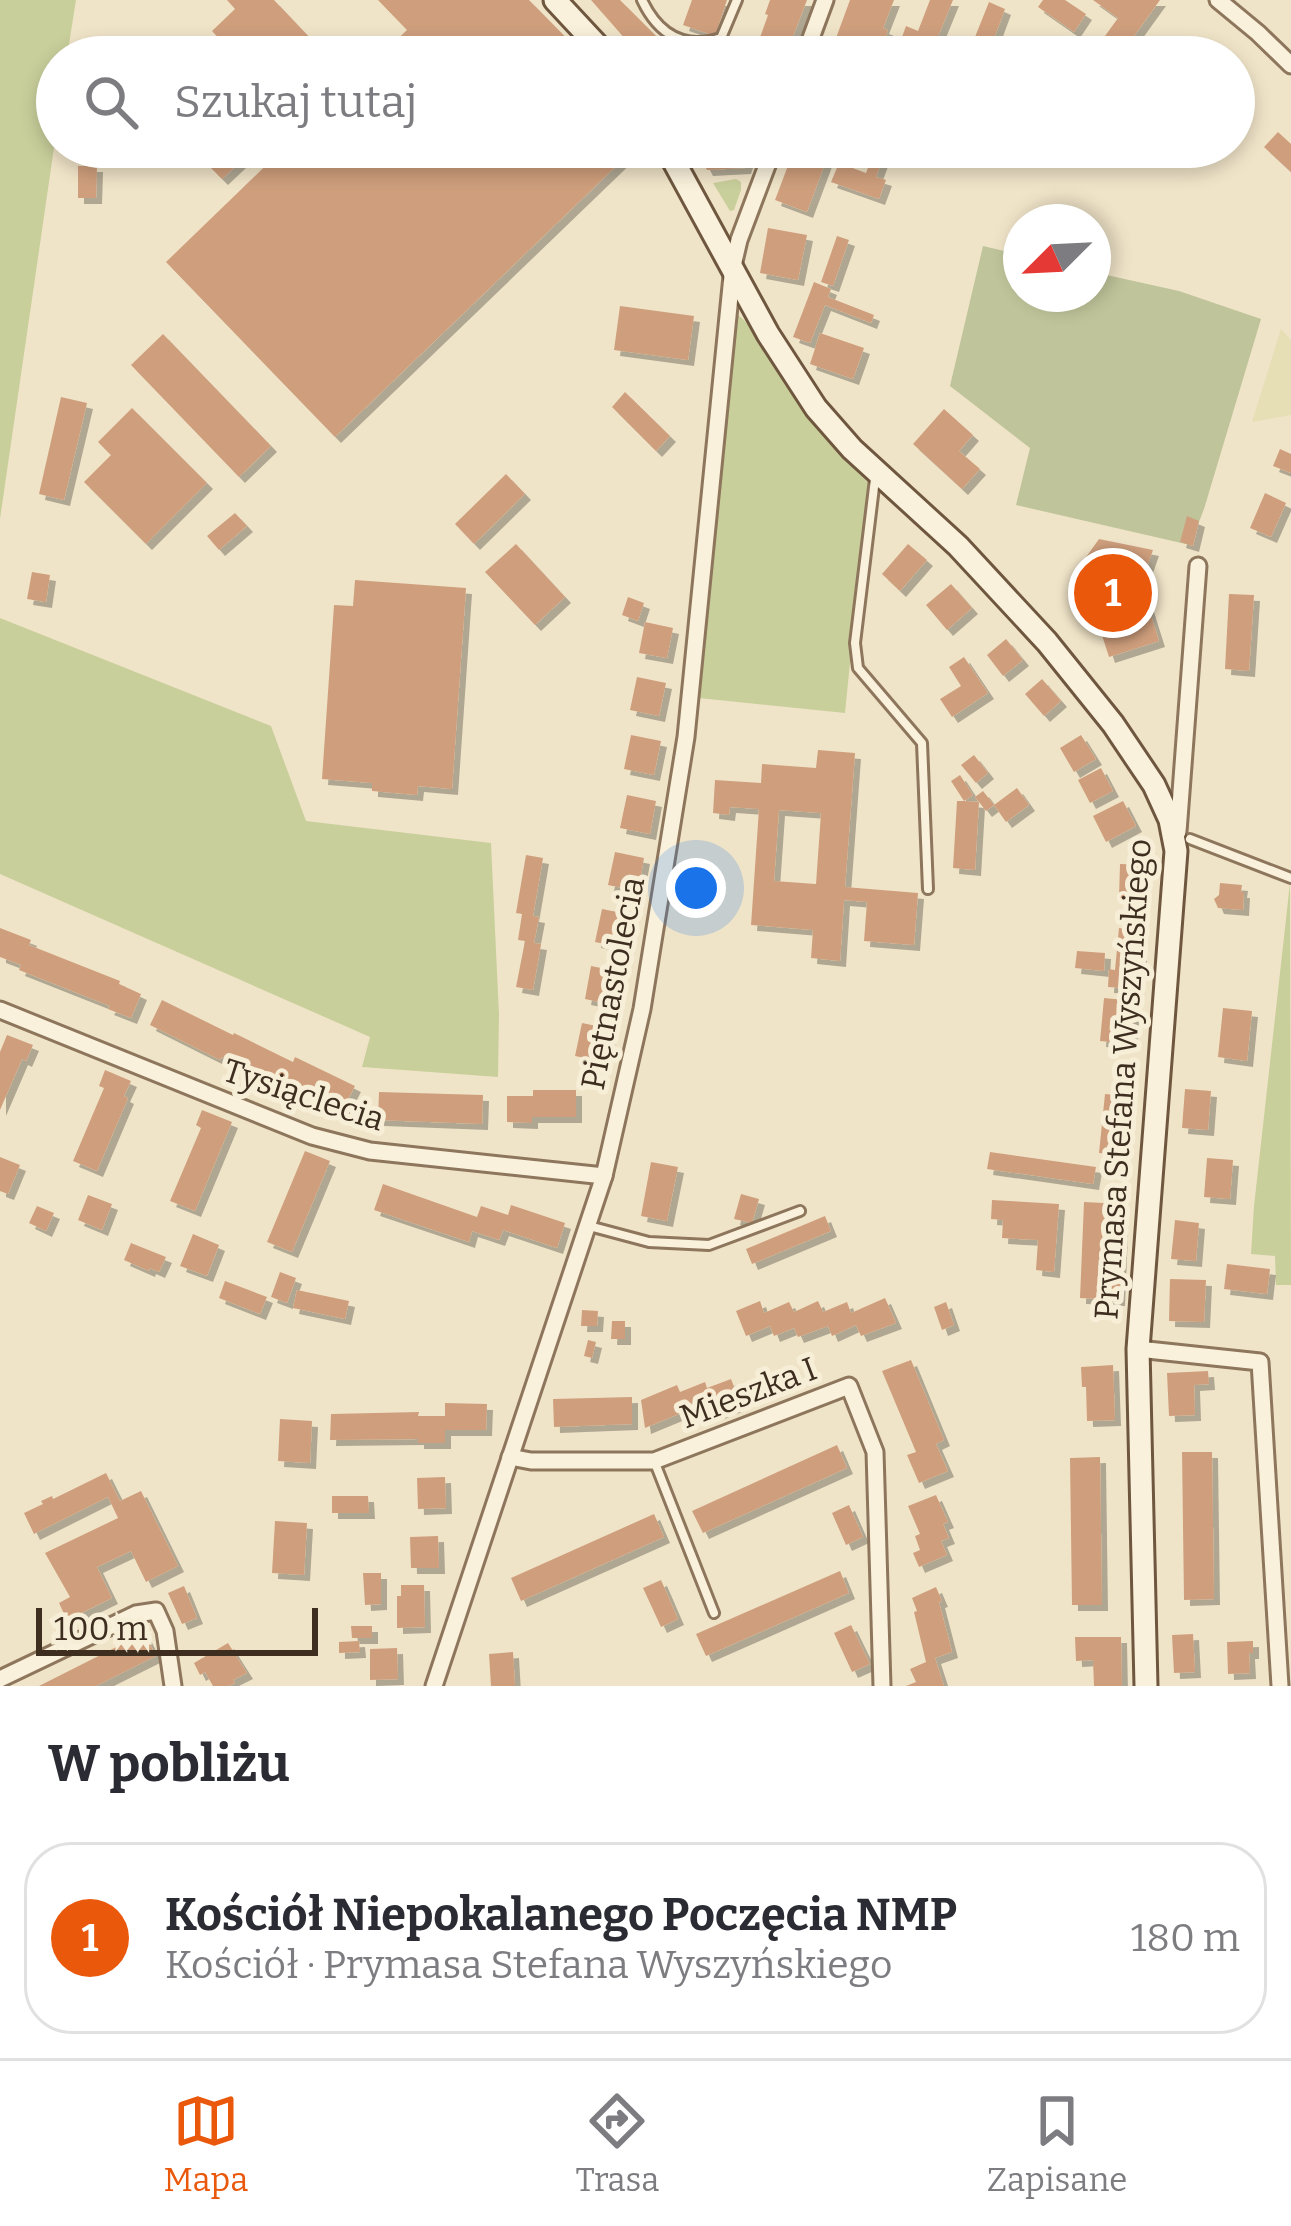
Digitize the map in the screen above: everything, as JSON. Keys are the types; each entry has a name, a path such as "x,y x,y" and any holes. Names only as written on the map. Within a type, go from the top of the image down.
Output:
{"street":[{"path":"812,36 826,0"},
{"path":"1218,0 1291,65"},
{"path":"560,2 590,36"},
{"name":"Prymasa Stefana Wyszyńskiego","path":"678,168 768,334 816,407 852,449 973,562 1047,642 1113,724 1154,785 1183,845 1138,1349 1146,1686"},
{"name":"Piętnastolecia","path":"434,1686 604,1176 642,1009 686,737 733,266 766,168"},
{"path":"1183,845 1198,566"},
{"name":"Tysiąclecia","path":"0,1010 312,1136 370,1151 604,1176"},
{"path":"1138,1349 1260,1362 1280,1686"},
{"name":"Mieszka I","path":"510,1457 654,1461 849,1385 875,1451 882,1686"},
{"path":"0,1679 136,1614 156,1611 165,1631 173,1686"}],"lane":[{"path":"642,0 670,36"},
{"path":"722,36 737,0"},
{"path":"876,472 855,643 858,668 922,743 928,889"},
{"path":"1183,845 1291,878"},
{"path":"587,1226 649,1242 709,1245 800,1211"},
{"path":"654,1461 715,1613"}],"shaded area":[{"path":"1281,329 1291,340 1291,415 1252,422"}],"green space":[{"path":"0,0 76,0 70,36 36,36 36,168 51,168 0,519"},
{"path":"736,179 741,190 730,211 713,183"},
{"path":"983,246 1003,251 1003,312 1111,312 1111,276 1179,291 1261,319 1190,545 1016,505 1030,448 950,386"},
{"path":"737,314 757,336 801,405 868,483 845,713 699,698"},
{"path":"0,618 271,726 306,821 491,843 498,1077 362,1067 370,1037 0,874"},
{"path":"1290,883 1291,1285 1276,1285 1275,1256 1251,1254"}],"building":[{"path":"227,0 274,0 308,36 217,36 212,31 235,9"},
{"path":"378,0 529,0 564,36 401,36 407,30"},
{"path":"591,0 620,0 656,36 623,36"},
{"path":"692,0 727,0 715,36 683,25"},
{"path":"770,0 807,0 793,36 760,36"},
{"path":"850,0 894,0 883,28 888,30 886,36 837,36"},
{"path":"930,0 953,0 938,36 902,36 906,26 918,31"},
{"path":"1043,0 1065,0 1086,14 1074,32 1038,7"},
{"path":"1093,0 1160,0 1134,36 1105,36 1118,18"},
{"path":"989,2 1005,9 995,36 975,36"},
{"path":"1278,132 1291,144 1291,172 1264,147"},
{"path":"78,168 97,168 96,198 78,198"},
{"path":"211,168 234,168 222,179"},
{"path":"263,168 614,168 335,437 166,262"},
{"path":"787,168 823,168 807,212 775,200"},
{"path":"837,168 866,173 868,168 879,168 876,177 886,180 879,199 831,182"},
{"path":"768,228 807,235 798,280 760,273"},
{"path":"837,236 849,240 833,286 821,282"},
{"path":"814,282 831,289 828,297 874,315 871,323 825,305 810,343 793,337"},
{"path":"620,306 694,316 688,360 614,350"},
{"path":"820,333 864,348 853,379 810,364"},
{"path":"163,334 271,446 239,477 131,365"},
{"path":"625,392 670,436 656,451 612,407"},
{"path":"61,397 87,403 64,500 39,494"},
{"path":"132,408 207,483 146,544 84,482 111,455 98,442"},
{"path":"944,409 973,435 959,451 980,469 962,489 913,444"},
{"path":"1280,449 1291,454 1291,473 1273,466"},
{"path":"506,474 525,494 474,544 455,524"},
{"path":"1265,493 1286,503 1271,537 1250,528"},
{"path":"235,513 247,526 219,550 207,536"},
{"path":"1187,516 1199,521 1193,546 1180,542"},
{"path":"1099,539 1153,550 1141,584 1159,641 1109,657 1091,601 1069,581"},
{"path":"516,544 565,597 535,625 485,572"},
{"path":"908,544 927,560 900,591 882,574"},
{"path":"32,572 50,575 46,602 27,599"},
{"path":"355,580 466,588 452,789 418,786 417,795 372,791 372,783 322,779 334,605 353,606"},
{"path":"951,584 972,608 947,630 926,605"},
{"path":"1229,594 1254,595 1249,671 1225,669"},
{"path":"628,597 644,603 638,621 622,615"},
{"path":"645,622 673,628 667,658 639,653"},
{"path":"1006,639 1023,660 1003,676 987,655"},
{"path":"964,657 988,693 952,717 940,699 961,686 949,667"},
{"path":"637,677 666,683 659,716 630,710"},
{"path":"1042,679 1061,701 1044,716 1025,694"},
{"path":"631,735 661,741 654,775 624,769"},
{"path":"1081,735 1096,759 1074,772 1060,748"},
{"path":"818,750 855,753 845,887 918,893 914,945 864,941 867,902 844,900 840,961 811,958 813,930 751,925 759,809 730,807 729,815 713,813 715,780 761,783 762,764 816,768","holes":["779,810 821,813 816,884 774,881"]},
{"path":"974,755 988,773 976,783 961,765"},
{"path":"1101,768 1113,791 1090,803 1078,780"},
{"path":"960,775 973,795 964,801 951,781"},
{"path":"1017,788 1029,805 1006,822 994,805"},
{"path":"983,791 994,805 986,811 975,797"},
{"path":"627,795 656,801 650,834 620,828"},
{"path":"957,801 979,802 975,870 953,868"},
{"path":"1123,801 1136,826 1106,842 1093,816"},
{"path":"615,852 644,858 638,891 608,885"},
{"path":"526,855 543,858 533,916 539,917 534,943 541,944 533,990 516,987 525,941 518,940 522,914 516,913"},
{"path":"1120,864 1146,865 1144,899 1119,898"},
{"path":"1220,883 1242,885 1243,910 1218,908 1214,899"},
{"path":"602,909 632,915 625,948 595,942"},
{"path":"0,928 141,994 131,1018 19,970 21,965 0,957"},
{"path":"1119,928 1143,931 1138,989 1108,987 1109,969 1115,970"},
{"path":"1077,951 1105,953 1104,971 1075,968"},
{"path":"591,966 621,972 614,1005 585,999"},
{"path":"1104,998 1135,1001 1131,1044 1100,1041"},
{"path":"162,1000 355,1086 342,1111 150,1025"},
{"path":"1223,1008 1252,1011 1247,1061 1218,1057"},
{"path":"582,1023 611,1029 605,1062 575,1056"},
{"path":"7,1035 33,1045 0,1110 0,1052"},
{"path":"105,1070 131,1081 97,1171 73,1161 104,1088 99,1086"},
{"path":"1185,1089 1211,1091 1208,1130 1182,1128"},
{"path":"533,1090 576,1090 576,1117 507,1122 507,1096 533,1096"},
{"path":"379,1092 483,1095 482,1124 378,1120"},
{"path":"1105,1094 1126,1096 1121,1155 1099,1153"},
{"path":"202,1110 232,1122 195,1211 170,1201 201,1128 196,1125"},
{"path":"305,1151 330,1161 292,1252 267,1242"},
{"path":"990,1152 1096,1167 1093,1184 987,1169"},
{"path":"0,1157 20,1165 8,1194 0,1191"},
{"path":"1207,1158 1233,1160 1230,1199 1204,1197"},
{"path":"651,1162 678,1167 667,1221 641,1216"},
{"path":"383,1184 477,1217 481,1206 508,1215 511,1205 565,1223 557,1248 503,1230 499,1240 472,1231 469,1242 374,1210"},
{"path":"741,1194 759,1199 752,1223 734,1219"},
{"path":"88,1195 112,1204 102,1230 78,1220"},
{"path":"992,1200 1059,1204 1054,1272 1036,1270 1038,1240 1002,1238 1003,1220 991,1219"},
{"path":"1084,1202 1123,1204 1119,1300 1080,1298"},
{"path":"37,1206 54,1213 46,1231 29,1223"},
{"path":"825,1216 831,1231 752,1264 746,1249"},
{"path":"1175,1220 1199,1223 1196,1261 1171,1259"},
{"path":"193,1234 219,1245 207,1276 180,1266"},
{"path":"131,1243 166,1257 159,1272 124,1260"},
{"path":"1227,1264 1270,1269 1267,1294 1224,1289"},
{"path":"280,1272 296,1278 287,1303 271,1297"},
{"path":"1170,1279 1206,1280 1204,1322 1169,1321"},
{"path":"225,1281 267,1297 260,1314 219,1298"},
{"path":"297,1290 349,1301 345,1319 293,1308"},
{"path":"885,1298 896,1323 861,1336 856,1325 832,1336 828,1326 798,1337 794,1328 774,1336 770,1326 746,1336 736,1311 760,1301 764,1313 789,1302 794,1312 818,1301 823,1312 847,1302 851,1313"},
{"path":"946,1302 954,1325 942,1330 934,1307"},
{"path":"582,1310 598,1311 597,1326 581,1326"},
{"path":"612,1321 625,1321 625,1339 611,1339"},
{"path":"588,1340 596,1342 592,1358 584,1356"},
{"path":"911,1360 944,1440 936,1444 948,1471 919,1483 907,1455 916,1452 882,1371"},
{"path":"1113,1365 1115,1420 1087,1421 1081,1367"},
{"path":"1208,1371 1209,1384 1194,1385 1195,1415 1169,1416 1167,1373"},
{"path":"731,1379 741,1404 689,1418 686,1411 645,1428 641,1400 677,1385 680,1392"},
{"path":"632,1397 632,1424 554,1427 553,1399"},
{"path":"445,1403 487,1404 486,1430 445,1430 445,1443 330,1440 331,1414 445,1416"},
{"path":"280,1419 312,1421 310,1463 278,1461"},
{"path":"837,1445 847,1468 703,1533 692,1511"},
{"path":"1182,1452 1212,1452 1214,1599 1184,1600"},
{"path":"1100,1457 1102,1605 1072,1605 1070,1458"},
{"path":"106,1473 120,1501 141,1491 178,1566 146,1582 131,1551 97,1567 112,1598 67,1620 59,1603 70,1597 45,1553 118,1518 108,1497 34,1534 24,1513"},
{"path":"445,1477 446,1508 418,1509 417,1478"},
{"path":"936,1495 948,1522 943,1524 949,1538 941,1541 947,1555 919,1567 913,1553 920,1550 915,1536 920,1534 908,1506"},
{"path":"332,1496 368,1496 369,1513 332,1513"},
{"path":"849,1505 863,1537 846,1545 832,1513"},
{"path":"654,1514 664,1537 521,1601 511,1578"},
{"path":"275,1521 307,1523 304,1575 272,1573"},
{"path":"438,1536 439,1568 411,1568 410,1537"},
{"path":"840,1571 849,1593 706,1656 696,1634"},
{"path":"363,1573 381,1573 381,1604 365,1605"},
{"path":"661,1580 678,1619 661,1627 643,1588"},
{"path":"401,1585 424,1585 425,1627 397,1628"},
{"path":"184,1586 197,1618 182,1624 168,1593"},
{"path":"936,1587 952,1652 935,1658 944,1686 906,1686 916,1682 910,1669 926,1662 912,1598"},
{"path":"851,1625 870,1664 852,1672 834,1633"},
{"path":"351,1626 372,1626 372,1638 352,1638"},
{"path":"144,1633 156,1656 96,1686 39,1686"},
{"path":"1193,1634 1195,1672 1174,1673 1172,1635"},
{"path":"1075,1637 1121,1637 1122,1686 1094,1686 1093,1660 1076,1661"},
{"path":"359,1641 360,1652 339,1653 339,1642"},
{"path":"1253,1641 1250,1673 1228,1674 1227,1642"},
{"path":"228,1643 247,1673 229,1686 213,1686 194,1663"},
{"path":"397,1648 398,1679 370,1680 370,1649"},
{"path":"513,1652 515,1686 491,1686 489,1654"}],"place":[{"name":"Kościół Niepokalanego Poczęcia NMP","path":"1113,593"}]}
